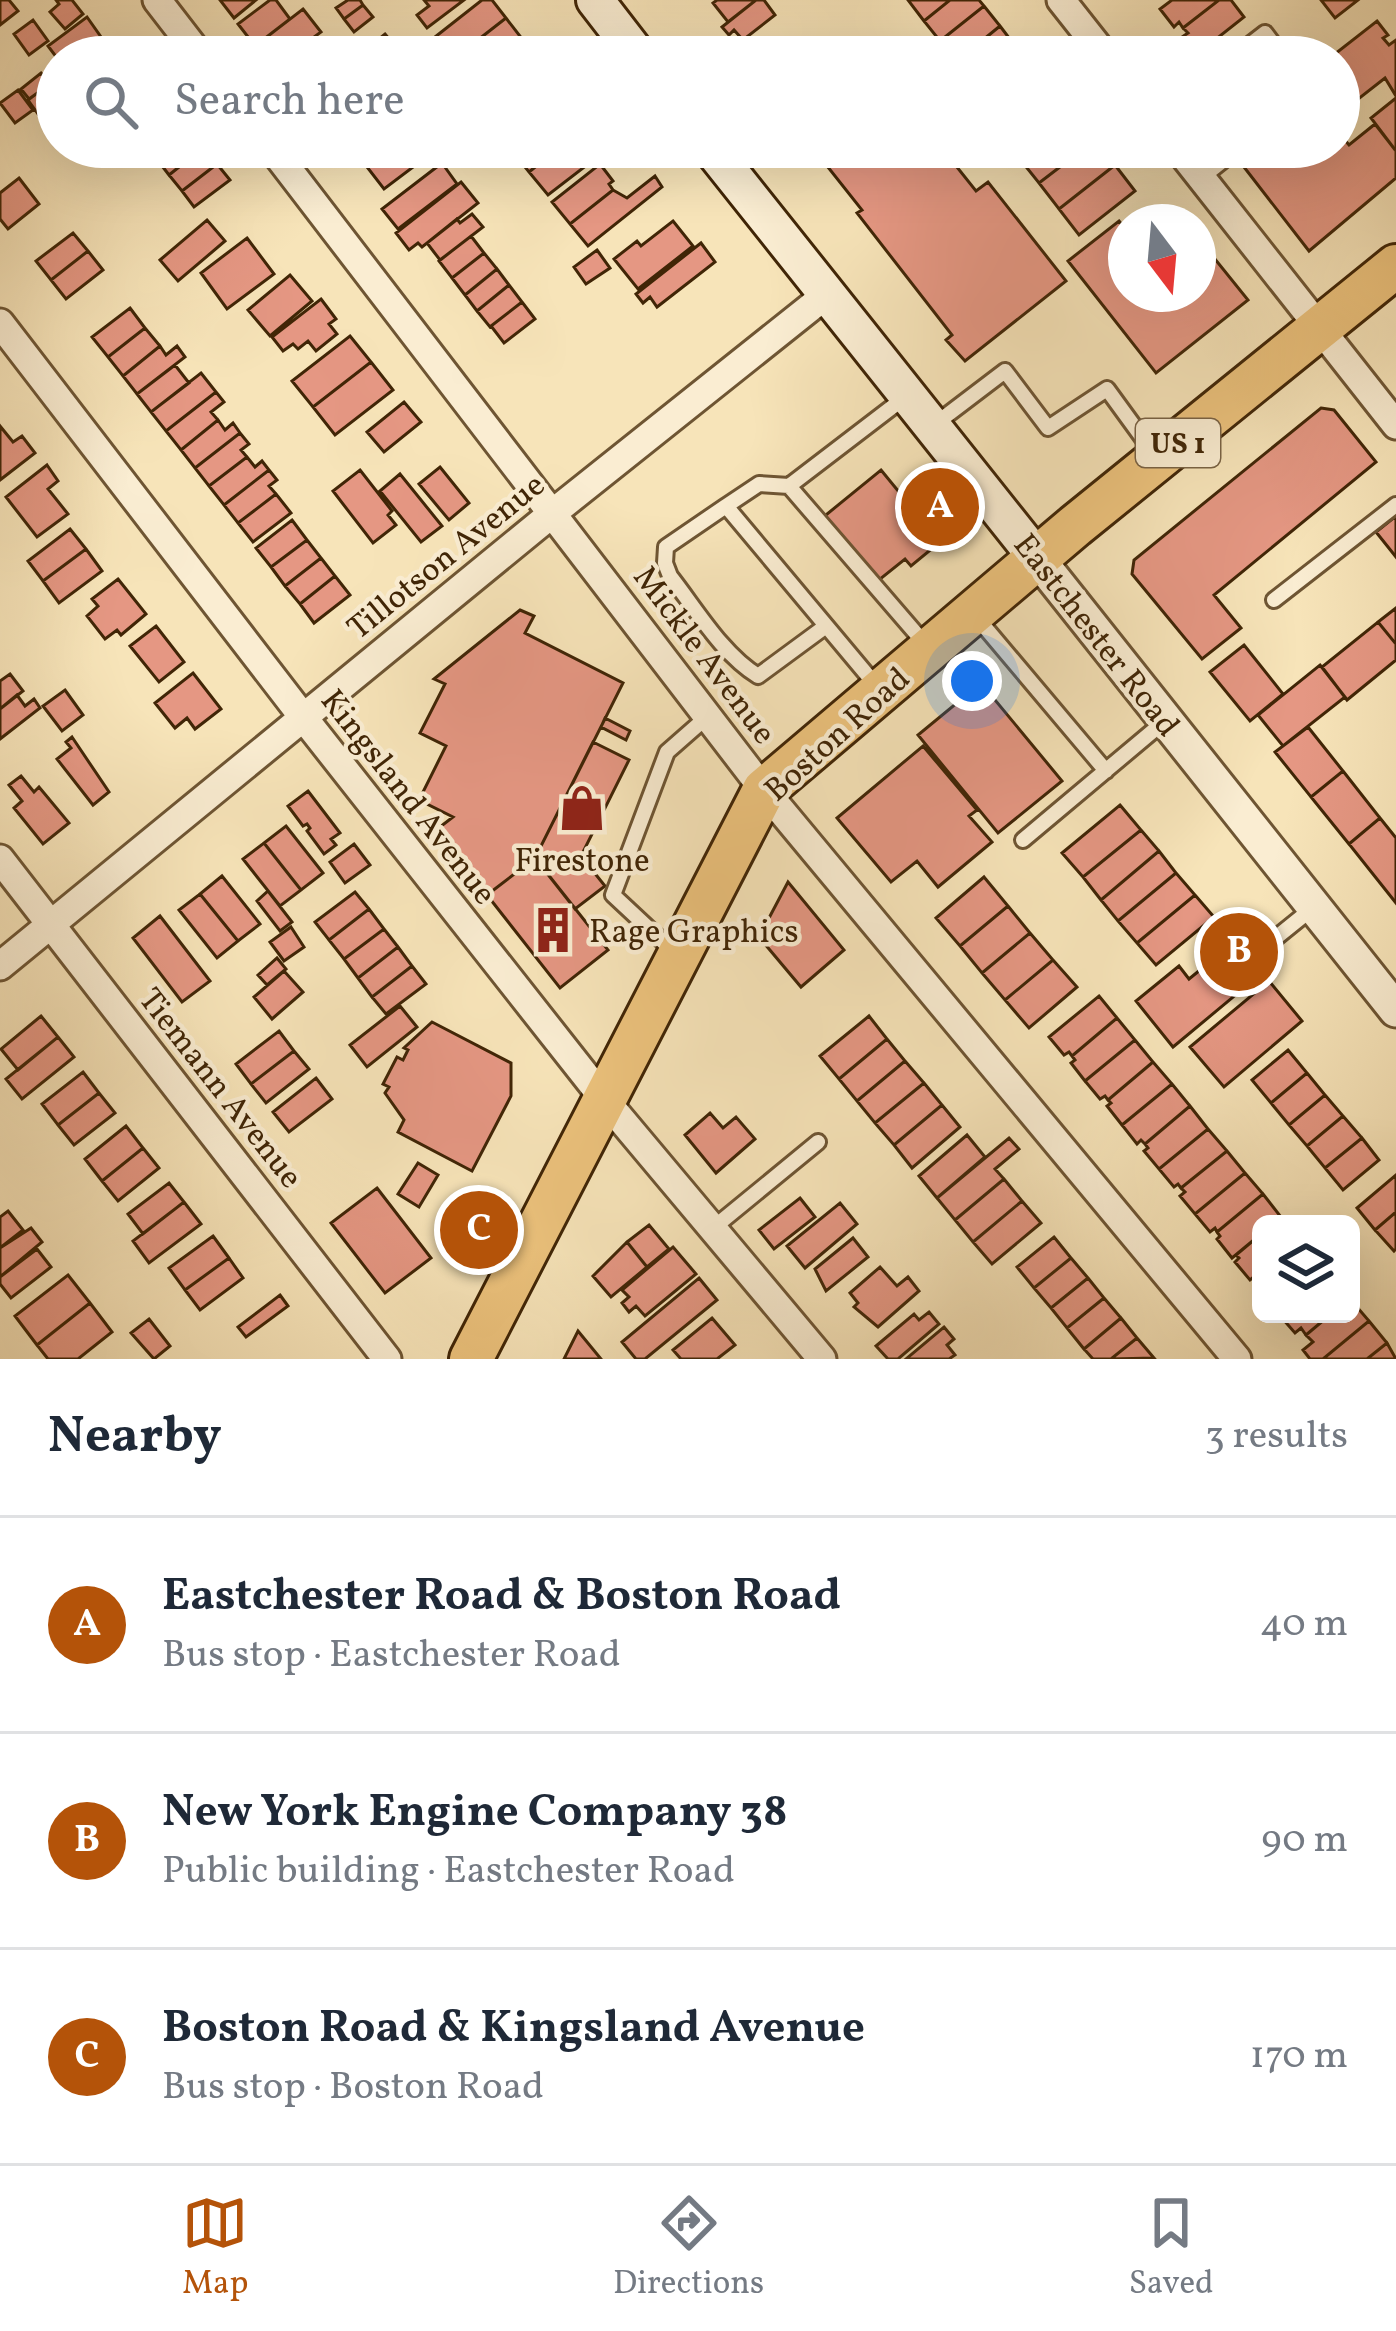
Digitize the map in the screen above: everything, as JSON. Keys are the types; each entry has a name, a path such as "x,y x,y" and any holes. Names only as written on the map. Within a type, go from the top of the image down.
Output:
{"main road":[{"path":"595,0 623,36"},
{"name":"Eastchester Road","path":"726,168 1037,558"},
{"name":"Boston Road","path":"471,1359 764,790 1037,558 1396,266"}],"street":[{"path":"157,0 185,36"},
{"path":"1060,0 1089,36"},
{"name":"Mickle Avenue","path":"287,168 764,790 1237,1359"},
{"path":"1193,168 1396,425"},
{"name":"Tillotson Avenue","path":"0,966 826,295"},
{"name":"Kingsland Avenue","path":"0,323 604,1100 822,1359"},
{"name":"Eastchester Road","path":"1037,558 1396,1010"},
{"name":"Tiemann Avenue","path":"0,859 387,1359"}],"lane":[{"path":"1201,178 1214,168"},
{"path":"932,427 1005,370 1048,428 1107,389 1158,459"},
{"path":"826,626 758,676 744,667 670,576 666,547 759,484 788,486 908,395"},
{"path":"788,486 929,649"},
{"path":"1274,600 1396,505"},
{"path":"727,506 880,691"},
{"path":"973,613 1106,771"},
{"path":"678,956 613,895 667,752 708,716"},
{"path":"1024,840 1166,720"},
{"path":"1262,949 1314,907"},
{"path":"712,1229 818,1142"}],"building":[{"path":"0,0 9,0 18,11 0,25"},
{"path":"56,0 72,0 83,14 65,29 50,12 59,4"},
{"path":"220,0 256,0 234,18"},
{"path":"270,0 276,0 290,19 268,36 247,36 238,24"},
{"path":"348,0 360,0 363,5 344,19 336,8"},
{"path":"424,0 464,0 427,28 417,15 429,6"},
{"path":"482,0 492,0 506,18 483,36 436,36"},
{"path":"756,0 728,22 713,3"},
{"path":"756,0 764,0 775,15 748,36 734,30 729,35 722,27"},
{"path":"908,0 950,0 924,21"},
{"path":"950,0 979,0 984,6 946,36 936,36 924,21"},
{"path":"1172,0 1219,0 1183,28 1179,22 1174,27 1160,9"},
{"path":"1219,0 1231,0 1244,17 1220,36 1184,36 1188,33 1183,28"},
{"path":"1321,0 1358,0 1335,18"},
{"path":"363,5 373,17 354,32 344,19"},
{"path":"984,6 1000,26 988,36 946,36"},
{"path":"303,9 321,32 316,36 268,36"},
{"path":"87,17 100,36 61,36"},
{"path":"506,18 520,36 483,36"},
{"path":"33,20 44,36 36,36 36,50 29,55 14,34"},
{"path":"1377,21 1389,45 1396,40 1396,96 1385,78 1360,98 1358,36"},
{"path":"1000,26 1008,36 988,36"},
{"path":"36,77 36,94 29,99 21,89"},
{"path":"18,90 33,110 15,123 0,103"},
{"path":"1396,98 1396,151 1371,118"},
{"path":"1375,124 1396,151 1396,178 1309,251 1245,168 1360,168 1360,136"},
{"path":"178,168 212,168 182,191 169,175"},
{"path":"212,168 220,168 230,180 194,207 182,191"},
{"path":"368,168 412,168 384,189"},
{"path":"435,168 446,168 457,184 398,229 382,209"},
{"path":"534,168 583,168 548,195 529,172"},
{"path":"595,168 603,168 613,181 609,184 613,190 570,224 552,202"},
{"path":"829,168 958,168 976,191 988,182 1066,281 965,361 946,340 952,335 857,213 862,210"},
{"path":"1027,168 1059,168 1039,183"},
{"path":"1059,168 1111,168 1059,209 1039,183"},
{"path":"1117,168 1135,191 1118,204 1108,204 1108,212 1079,235 1059,209"},
{"path":"655,176 662,187 588,246 570,224 613,190 627,198"},
{"path":"19,178 39,204 8,229 0,219 0,193"},
{"path":"461,182 478,203 422,247 418,243 409,250 396,233"},
{"path":"472,214 483,227 440,260 427,243 457,219 460,223"},
{"path":"207,220 225,241 178,281 160,260"},
{"path":"673,221 693,246 638,289 614,259 637,241 641,246"},
{"path":"1108,230 1108,312 1068,261"},
{"path":"73,233 88,251 51,280 36,261"},
{"path":"471,236 484,253 452,278 439,261"},
{"path":"247,238 274,274 227,309 201,273"},
{"path":"701,243 715,262 657,307 650,297 643,303 636,294"},
{"path":"597,250 610,268 586,284 574,267"},
{"path":"88,251 103,270 66,299 51,280"},
{"path":"484,253 497,269 465,295 452,278"},
{"path":"1216,260 1248,300 1156,373 1108,312 1216,312"},
{"path":"497,269 509,285 477,311 465,295"},
{"path":"290,275 312,301 270,336 248,310"},
{"path":"509,285 522,302 490,327 477,311"},
{"path":"321,299 336,319 329,324 337,334 316,351 308,341 298,349 293,344 283,351 272,337"},
{"path":"522,302 535,319 504,343 491,326"},
{"path":"130,308 145,328 108,357 92,337"},
{"path":"145,328 160,346 123,376 108,357"},
{"path":"350,336 371,362 313,407 292,381"},
{"path":"160,346 166,355 177,346 185,357 137,394 123,376"},
{"path":"371,362 393,390 335,435 313,407"},
{"path":"175,365 189,383 151,412 137,394"},
{"path":"201,373 216,392 166,431 151,412"},
{"path":"216,392 224,402 211,412 218,420 181,450 166,431"},
{"path":"404,402 421,422 384,452 367,432"},
{"path":"1321,408 1334,410 1376,462 1214,595 1241,628 1202,659 1132,574 1134,560"},
{"path":"218,420 225,430 233,423 240,433 195,468 181,450"},
{"path":"0,426 13,442 22,436 35,453 0,480"},
{"path":"240,433 249,444 241,450 247,457 209,486 195,468"},
{"path":"247,457 255,467 262,461 269,470 224,505 209,486"},
{"path":"47,465 58,481 48,489 68,514 37,537 6,497"},
{"path":"440,467 469,503 449,520 419,484"},
{"path":"269,470 277,480 269,486 276,494 238,523 224,505"},
{"path":"360,470 392,511 388,515 396,525 373,543 333,491"},
{"path":"881,470 940,542 911,566 905,559 874,584 821,519"},
{"path":"400,474 442,526 421,542 380,491"},
{"path":"276,494 291,513 253,542 238,523"},
{"path":"1396,516 1396,557 1376,532"},
{"path":"292,520 307,540 271,567 256,548"},
{"path":"70,529 86,549 43,581 28,561"},
{"path":"307,540 321,558 285,586 271,567"},
{"path":"86,549 102,571 59,603 43,581"},
{"path":"321,558 335,576 300,604 285,586"},
{"path":"335,576 350,595 314,623 300,604"},
{"path":"118,579 146,614 121,635 117,630 105,639 87,616 98,606 92,599"},
{"path":"1396,608 1396,644 1378,622"},
{"path":"520,610 534,616 525,633 623,683 535,858 487,895 436,830 453,817 419,800 446,746 420,733 445,684 434,679"},
{"path":"1378,622 1396,644 1396,660 1347,700 1322,667"},
{"path":"156,626 184,662 159,682 130,646"},
{"path":"1244,645 1283,694 1250,721 1210,672"},
{"path":"1320,665 1345,697 1283,746 1258,715"},
{"path":"193,673 221,709 195,729 187,718 175,728 155,703"},
{"path":"10,674 23,691 0,709 0,681"},
{"path":"981,683 1062,781 998,833 918,735"},
{"path":"65,690 83,715 62,731 43,706"},
{"path":"17,695 25,706 34,699 40,708 0,739 0,709"},
{"path":"605,718 630,731 626,740 601,727"},
{"path":"1308,727 1343,771 1311,797 1275,752"},
{"path":"72,737 109,792 93,805 57,759 71,748 66,742"},
{"name":"Firestone","path":"593,742 629,760 581,856 605,886 575,909 535,858"},
{"path":"923,746 977,810 969,816 992,842 938,887 917,861 891,882 837,818"},
{"path":"1343,771 1380,818 1349,844 1311,797"},
{"path":"21,776 34,792 39,787 69,823 43,844 14,808 22,801 9,785"},
{"path":"308,791 340,833 331,839 336,845 324,854 307,824 303,826 288,806"},
{"path":"1120,805 1141,830 1083,877 1062,853"},
{"path":"1380,818 1396,838 1396,903 1349,844"},
{"path":"286,826 323,873 301,890 264,843"},
{"path":"1141,830 1159,851 1101,900 1083,877"},
{"path":"264,843 301,890 280,906 243,859"},
{"path":"354,844 370,865 345,883 330,862"},
{"path":"1159,851 1176,873 1118,921 1101,900"},
{"name":"Rage Graphics","path":"535,858 608,950 560,988 487,895"},
{"path":"1176,873 1195,895 1137,943 1118,921"},
{"path":"222,876 260,924 238,941 200,894"},
{"path":"984,877 1008,906 960,946 936,918"},
{"path":"788,882 844,950 801,987 759,937"},
{"path":"268,891 292,922 280,931 257,901"},
{"path":"355,892 369,909 329,940 315,922"},
{"path":"200,894 238,941 217,958 179,910"},
{"path":"1195,895 1214,917 1156,965 1137,943"},
{"path":"1008,906 1030,933 982,973 960,946"},
{"path":"369,909 384,929 344,959 329,940"},
{"path":"160,916 210,981 182,1002 133,938"},
{"path":"291,927 304,947 284,961 270,942"},
{"path":"1244,927 1274,963 1173,1047 1136,1001 1179,966 1189,979"},
{"path":"384,929 398,947 358,978 344,959"},
{"path":"1030,933 1053,960 1005,1000 982,973"},
{"path":"398,947 412,966 372,997 358,978"},
{"path":"277,958 286,969 267,985 258,975"},
{"path":"1053,960 1077,987 1029,1028 1005,1000"},
{"path":"412,966 426,984 386,1014 372,997"},
{"path":"284,971 303,992 272,1019 254,997"},
{"path":"1269,981 1302,1021 1224,1087 1190,1047"},
{"path":"1099,996 1117,1018 1072,1056 1064,1055 1049,1037"},
{"path":"400,1006 417,1027 367,1067 350,1045"},
{"path":"41,1016 58,1037 18,1070 1,1049"},
{"path":"869,1016 887,1039 839,1079 820,1056"},
{"path":"1117,1018 1135,1040 1085,1081 1071,1063 1072,1056"},
{"path":"432,1022 511,1063 511,1096 472,1171 398,1132 404,1120 385,1093 389,1087 383,1084 397,1057 403,1060 408,1050 404,1048"},
{"path":"279,1031 294,1051 251,1084 236,1064"},
{"path":"58,1037 74,1057 22,1099 6,1079"},
{"path":"887,1039 905,1061 857,1101 839,1079"},
{"path":"1135,1040 1153,1062 1108,1100 1100,1099 1085,1081"},
{"path":"1288,1050 1307,1073 1271,1103 1252,1080"},
{"path":"294,1051 309,1069 266,1103 251,1084"},
{"path":"905,1061 924,1083 875,1123 857,1101"},
{"path":"1153,1062 1172,1084 1122,1125 1107,1106 1108,1100"},
{"path":"83,1072 99,1093 58,1125 42,1104"},
{"path":"1307,1073 1325,1095 1289,1125 1271,1103"},
{"path":"316,1078 332,1099 289,1132 273,1112"},
{"path":"924,1083 942,1105 894,1145 875,1123"},
{"path":"1172,1084 1190,1106 1145,1144 1141,1140 1137,1144 1122,1125"},
{"path":"99,1093 115,1113 74,1145 58,1125"},
{"path":"1325,1095 1343,1116 1307,1146 1289,1125"},
{"path":"942,1105 960,1127 912,1168 894,1145"},
{"path":"1190,1106 1208,1129 1159,1169 1144,1151 1145,1144"},
{"path":"710,1113 723,1128 736,1117 755,1139 716,1173 685,1135"},
{"path":"1343,1116 1362,1138 1325,1168 1307,1146"},
{"path":"126,1126 143,1148 102,1181 85,1159"},
{"path":"1208,1129 1227,1151 1181,1188 1174,1187 1159,1169"},
{"path":"967,1135 985,1157 937,1198 919,1176"},
{"path":"1009,1138 1019,1149 995,1169 1004,1179 955,1220 937,1198"},
{"path":"1362,1138 1379,1160 1343,1190 1325,1168"},
{"path":"143,1148 159,1168 118,1201 102,1181"},
{"path":"1227,1151 1245,1173 1195,1214 1180,1196 1185,1192 1181,1188"},
{"path":"418,1163 438,1175 419,1207 398,1194"},
{"path":"1245,1173 1263,1194 1217,1232 1215,1228 1210,1232 1195,1214"},
{"path":"1396,1175 1396,1212 1375,1230 1357,1208"},
{"path":"1004,1179 1022,1201 973,1242 955,1220"},
{"path":"169,1183 184,1202 143,1234 128,1214"},
{"path":"377,1188 431,1258 385,1293 331,1223"},
{"path":"1263,1194 1279,1215 1252,1215 1252,1241 1232,1258 1217,1232"},
{"path":"800,1198 815,1217 774,1249 759,1230"},
{"path":"1022,1201 1041,1223 992,1264 973,1242"},
{"path":"184,1202 201,1224 149,1263 133,1241"},
{"path":"840,1203 857,1224 805,1268 787,1246"},
{"path":"8,1211 23,1230 0,1248 0,1217"},
{"path":"1396,1212 1396,1249 1394,1251 1375,1230"},
{"path":"649,1225 669,1249 647,1267 627,1242"},
{"path":"31,1228 42,1242 0,1277 0,1248"},
{"path":"213,1236 229,1258 185,1290 169,1268"},
{"path":"1054,1237 1071,1258 1034,1288 1017,1267"},
{"path":"853,1238 868,1257 826,1291 815,1269"},
{"path":"627,1242 647,1267 611,1297 593,1276"},
{"path":"1252,1242 1250,1280 1235,1262 1236,1255"},
{"path":"673,1247 696,1274 645,1316 636,1306 629,1312 622,1303 629,1297 622,1290"},
{"path":"37,1249 51,1267 11,1298 0,1277"},
{"path":"229,1258 243,1278 200,1310 185,1290"},
{"path":"1071,1258 1088,1278 1051,1308 1034,1288"},
{"path":"880,1267 897,1286 908,1277 919,1291 878,1327 854,1307 858,1303 850,1293"},
{"path":"68,1275 90,1303 37,1345 15,1316"},
{"path":"699,1278 717,1300 645,1359 636,1359 622,1342"},
{"path":"1088,1278 1104,1298 1067,1328 1051,1308"},
{"path":"280,1295 288,1306 246,1337 238,1327"},
{"path":"1104,1298 1121,1318 1084,1349 1067,1328"},
{"path":"90,1303 112,1332 78,1359 48,1359 37,1345"},
{"path":"1360,1310 1369,1321 1323,1359 1310,1359 1303,1350 1313,1342 1306,1335 1320,1323 1360,1323"},
{"path":"929,1312 939,1324 898,1359 888,1359 876,1346 914,1314 919,1320"},
{"path":"712,1318 735,1345 717,1359 681,1359 673,1350"},
{"path":"1121,1318 1137,1338 1111,1359 1093,1359 1084,1349"},
{"path":"149,1319 170,1346 154,1359 131,1333"},
{"path":"1369,1321 1387,1343 1367,1359 1323,1359"},
{"path":"1286,1323 1320,1323 1306,1335 1301,1328 1295,1333"},
{"path":"944,1327 954,1339 947,1345 955,1355 906,1359"},
{"path":"578,1331 601,1359 564,1359"},
{"path":"1137,1338 1154,1358 1111,1359"},
{"path":"1387,1343 1396,1359 1367,1359"}],"place":[{"name":"Eastchester Road & Boston Road","path":"940,507"},
{"name":"Firestone","path":"582,808"},
{"name":"Rage Graphics","path":"553,930"},
{"name":"New York Engine Company 38","path":"1239,952"},
{"name":"Boston Road & Kingsland Avenue","path":"479,1230"}]}
